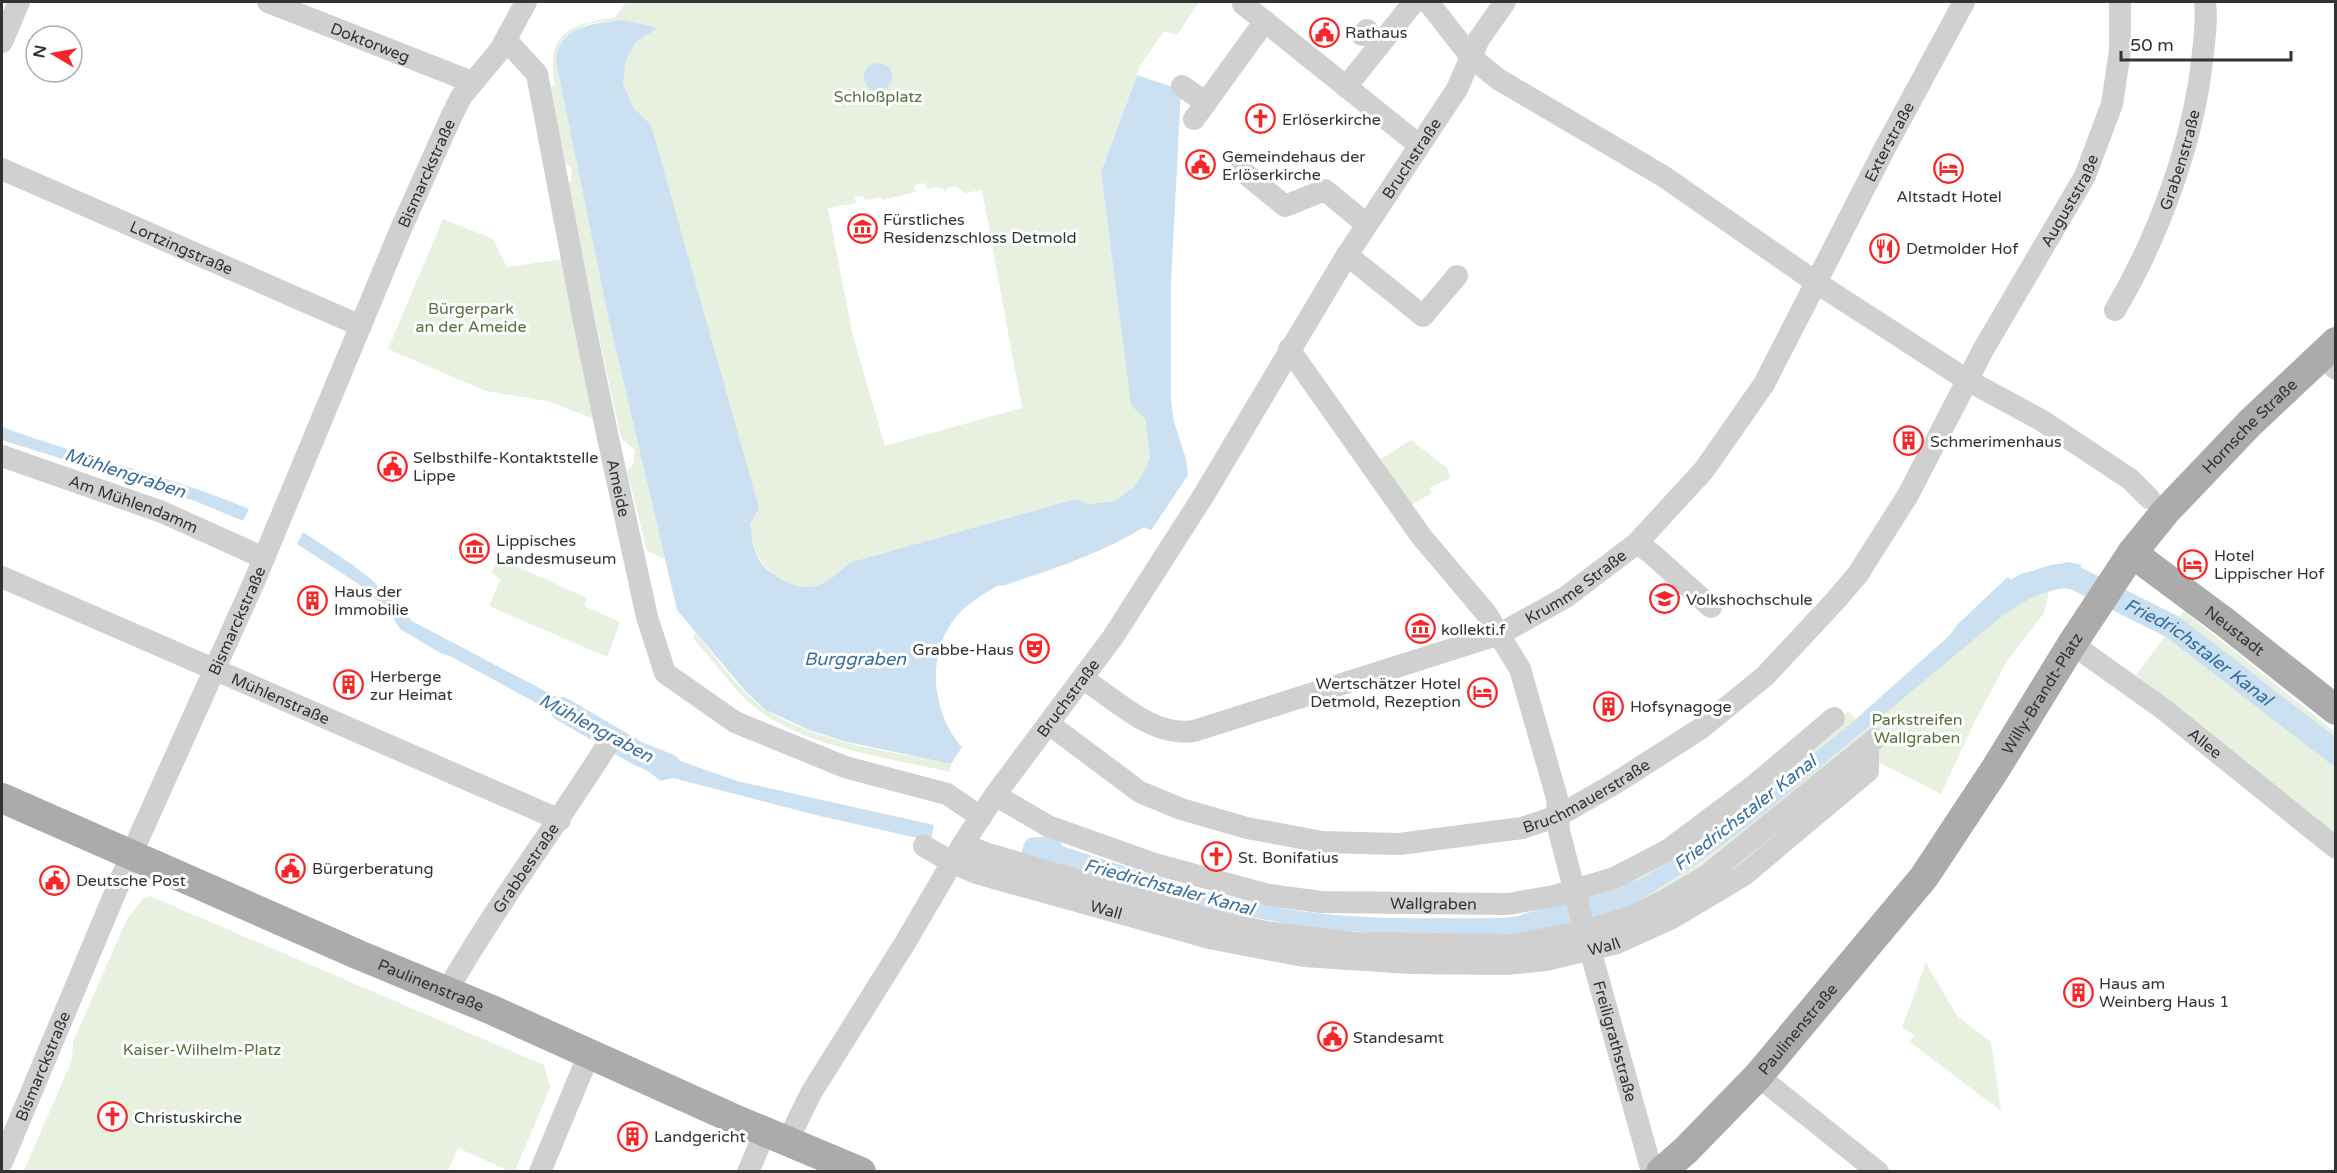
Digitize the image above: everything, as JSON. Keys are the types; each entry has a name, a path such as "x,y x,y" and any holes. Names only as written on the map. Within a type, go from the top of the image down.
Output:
{"main road":[{"name":"Hornsche Straße","path":"2157,505 2331,356"},
{"name":"Willy-Brandt-Platz","path":"1924,877 2132,553 2157,505"},
{"name":"Neustadt","path":"2132,553 2226,623 2336,710"},
{"name":"Paulinenstraße","path":"2,798 861,1172"},
{"name":"Paulinenstraße","path":"1661,1172 1686,1150 1758,1076 1924,877"}],"street":[{"path":"2,42 19,2"},
{"name":"Doktorweg","path":"268,2 472,82"},
{"name":"Bismarckstraße","path":"2,1162 131,855 264,558 361,326 461,97 506,40 526,2"},
{"path":"1346,87 1368,36 1414,2"},
{"path":"1428,2 1471,57 1498,79 1663,176 1817,283 1966,380 2046,423 2132,480 2157,505"},
{"name":"Bruchstraße","path":"748,1172 811,1094 981,817 1113,637 1202,498 1289,349 1366,224 1457,89 1479,39 1505,2"},
{"name":"Exterstraße","path":"1817,283 1885,148 1964,2"},
{"name":"Auguststraße","path":"1966,380 2085,176 2112,104 2120,51 2120,2"},
{"name":"Grabenstraße","path":"2115,309 2134,277 2165,203 2191,126 2201,73 2207,18 2205,2"},
{"path":"1246,3 1265,21 1419,145"},
{"path":"1182,86 1200,111 1265,21"},
{"name":"Ameide","path":"506,40 537,74 608,438 647,617 665,673 735,722 845,767 947,794 981,817"},
{"name":"Lortzingstraße","path":"2,169 361,326"},
{"path":"1241,170 1286,206 1325,189 1366,224"},
{"path":"1347,255 1423,316 1457,276"},
{"name":"Krumme Straße","path":"1083,678 1161,729 1179,733 1194,731 1500,634 1566,597 1637,543 1704,470 1764,384 1817,283"},
{"name":"Freiligrathstraße","path":"1289,349 1421,536 1486,613 1520,669 1557,798 1559,831 1652,1172"},
{"name":"Bruchmauerstraße","path":"1049,724 1140,792 1176,807 1247,828 1322,842 1399,844 1522,828 1558,816 1701,729 1765,676 1858,574 1908,495 1966,380"},
{"name":"Am Mühlendamm","path":"2,456 162,512 264,558"},
{"path":"1637,543 1711,606"},
{"name":"Mühlenstraße","path":"2,578 560,820"},
{"name":"Allee","path":"2072,644 2162,708 2336,848"},
{"name":"Wallgraben","path":"1000,789 1059,829 1155,864 1269,895 1321,902 1508,904 1576,894 1614,878 1668,850 1756,784 1834,718"},
{"name":"Wall","path":"958,853 976,873 1199,936 1263,940 1304,956 1384,961 1507,964 1546,960 1587,935 1617,943 1672,918 1744,875 1868,771 1873,741"},
{"name":"Grabbestraße","path":"447,991 472,947 560,820 606,747"},
{"path":"924,846 958,853"},
{"path":"540,1172 589,1054"},
{"path":"1758,1076 1878,1172"}],"green space":[{"name":"Schloßplatz","path":"626,2 1199,2 1177,35 1164,31 1140,66 1101,172 1131,404 1145,419 1150,458 1134,487 1115,501 1088,504 850,563 837,574 812,587 801,588 779,579 757,556 651,125 633,107 623,83 626,61 636,42 657,29 623,20 590,23 567,36 561,43 556,62 608,316 665,559 647,551 627,471 633,465 635,450 621,438 566,187 572,179 571,167 561,161 546,91 555,84 554,54 557,43 564,34 584,24 614,18","holes":["925,183 927,189 936,187 944,189 944,192 949,187 957,187 965,193 982,190 1022,408 885,446 853,336 828,208 856,203 855,197 863,196 865,200 881,197 882,200 916,192 914,185"]},
{"name":"Bürgerpark an der Ameide","path":"443,219 493,239 507,267 572,258 605,423 547,401 486,391 388,349"},
{"path":"1411,440 1447,468 1450,478 1429,488 1432,493 1409,506 1389,479 1381,459"},
{"path":"498,558 587,598 584,606 620,622 607,657 489,606 501,579 491,573"},
{"name":"Parkstreifen Wallgraben","path":"2055,565 2044,613 2007,661 1974,723 1941,794 1875,760 1737,869 1611,938 1598,891 1794,759 1848,712 1856,719 1950,635 1958,624 2008,577 2010,580 2021,574"},
{"path":"2184,611 2335,732 2335,838 2136,675"},
{"path":"695,632 746,694 766,710 787,722 832,739 951,764 950,772 869,755 814,739 788,728 764,714 744,698 693,638"},
{"name":"Kaiser-Wilhelm-Platz","path":"150,896 544,1065 550,1088 515,1171 507,1170 458,1148 448,1171 24,1171 72,1060 73,1042 127,919 143,899"},
{"path":"1926,963 1957,1016 1991,1042 2001,1111 1910,1042 1914,1035 1902,1027"}],"water":[{"name":"Burggraben","path":"623,20 658,28 636,42 626,61 623,83 633,107 651,125 759,508 750,524 756,552 765,568 797,586 815,586 824,583 849,563 1076,499 1088,504 1115,501 1134,487 1150,458 1145,419 1131,405 1101,172 1137,75 1181,90 1171,284 1171,400 1174,422 1186,459 1188,475 1152,529 1144,527 1128,537 1075,561 1002,586 999,585 962,610 952,622 944,637 936,670 939,703 952,734 962,747 951,764 843,741 809,730 766,710 747,693 677,610 608,316 556,62 558,50 570,34 590,25"},
{"path":"878,63 888,67 892,77 888,87 878,91 868,87 864,77 868,67"},
{"path":"2,427 188,486 249,509 243,521 195,501 2,440"},
{"path":"303,532 371,579 412,621 596,718 588,731 450,656 442,654 400,629 389,611 357,583 297,544"},
{"path":"2068,562 2082,565 2064,588 2049,591 2021,603 1985,630 1813,774 1712,853 1642,899 1605,919 1599,894 1638,880 1725,825 1855,720 1950,635 1958,624 2008,577 2010,580 2021,574"},
{"path":"644,748 737,781 934,825 931,841 820,816 673,778 661,781 635,762"},
{"path":"1049,836 1060,841 1062,846 1170,881 1253,903 1336,915 1420,918 1504,918 1526,915 1556,904 1564,929 1495,936 1374,933 1311,928 1212,910 1021,854 1028,838"}],"waterway":[{"name":"Friedrichstaler Kanal","path":"2042,580 2056,576 2073,577 2173,627 2336,753"},
{"name":"Mühlengraben","path":"562,709 639,754 669,766"},
{"name":"Friedrichstaler Kanal","path":"1528,925 1602,906 1632,893"}],"place":[{"name":"Rathaus","path":"1324,32"},
{"name":"Erlöserkirche","path":"1261,119"},
{"name":"Gemeindehaus der Erlöserkirche","path":"1201,165"},
{"name":"Altstadt Hotel","path":"1949,168"},
{"name":"Fürstliches Residenzschloss Detmold","path":"862,228"},
{"name":"Detmolder Hof","path":"1885,248"},
{"name":"Schmerimenhaus","path":"1909,441"},
{"name":"Selbsthilfe-Kontaktstelle Lippe","path":"392,466"},
{"name":"Lippisches Landesmuseum","path":"475,549"},
{"name":"Hotel Lippischer Hof","path":"2193,564"},
{"name":"Volkshochschule","path":"1665,599"},
{"name":"Haus der Immobilie","path":"313,600"},
{"name":"kollekti.f","path":"1420,629"},
{"name":"Grabbe-Haus","path":"1035,649"},
{"name":"Herberge zur Heimat","path":"349,685"},
{"name":"Wertschätzer Hotel Detmold, Rezeption","path":"1482,692"},
{"name":"Hofsynagoge","path":"1609,706"},
{"name":"St. Bonifatius","path":"1217,857"},
{"name":"Bürgerberatung","path":"291,868"},
{"name":"Deutsche Post","path":"55,880"},
{"name":"Haus am Weinberg Haus 1","path":"2078,992"},
{"name":"Standesamt","path":"1332,1037"},
{"name":"Christuskirche","path":"113,1117"},
{"name":"Landgericht","path":"633,1136"}]}
